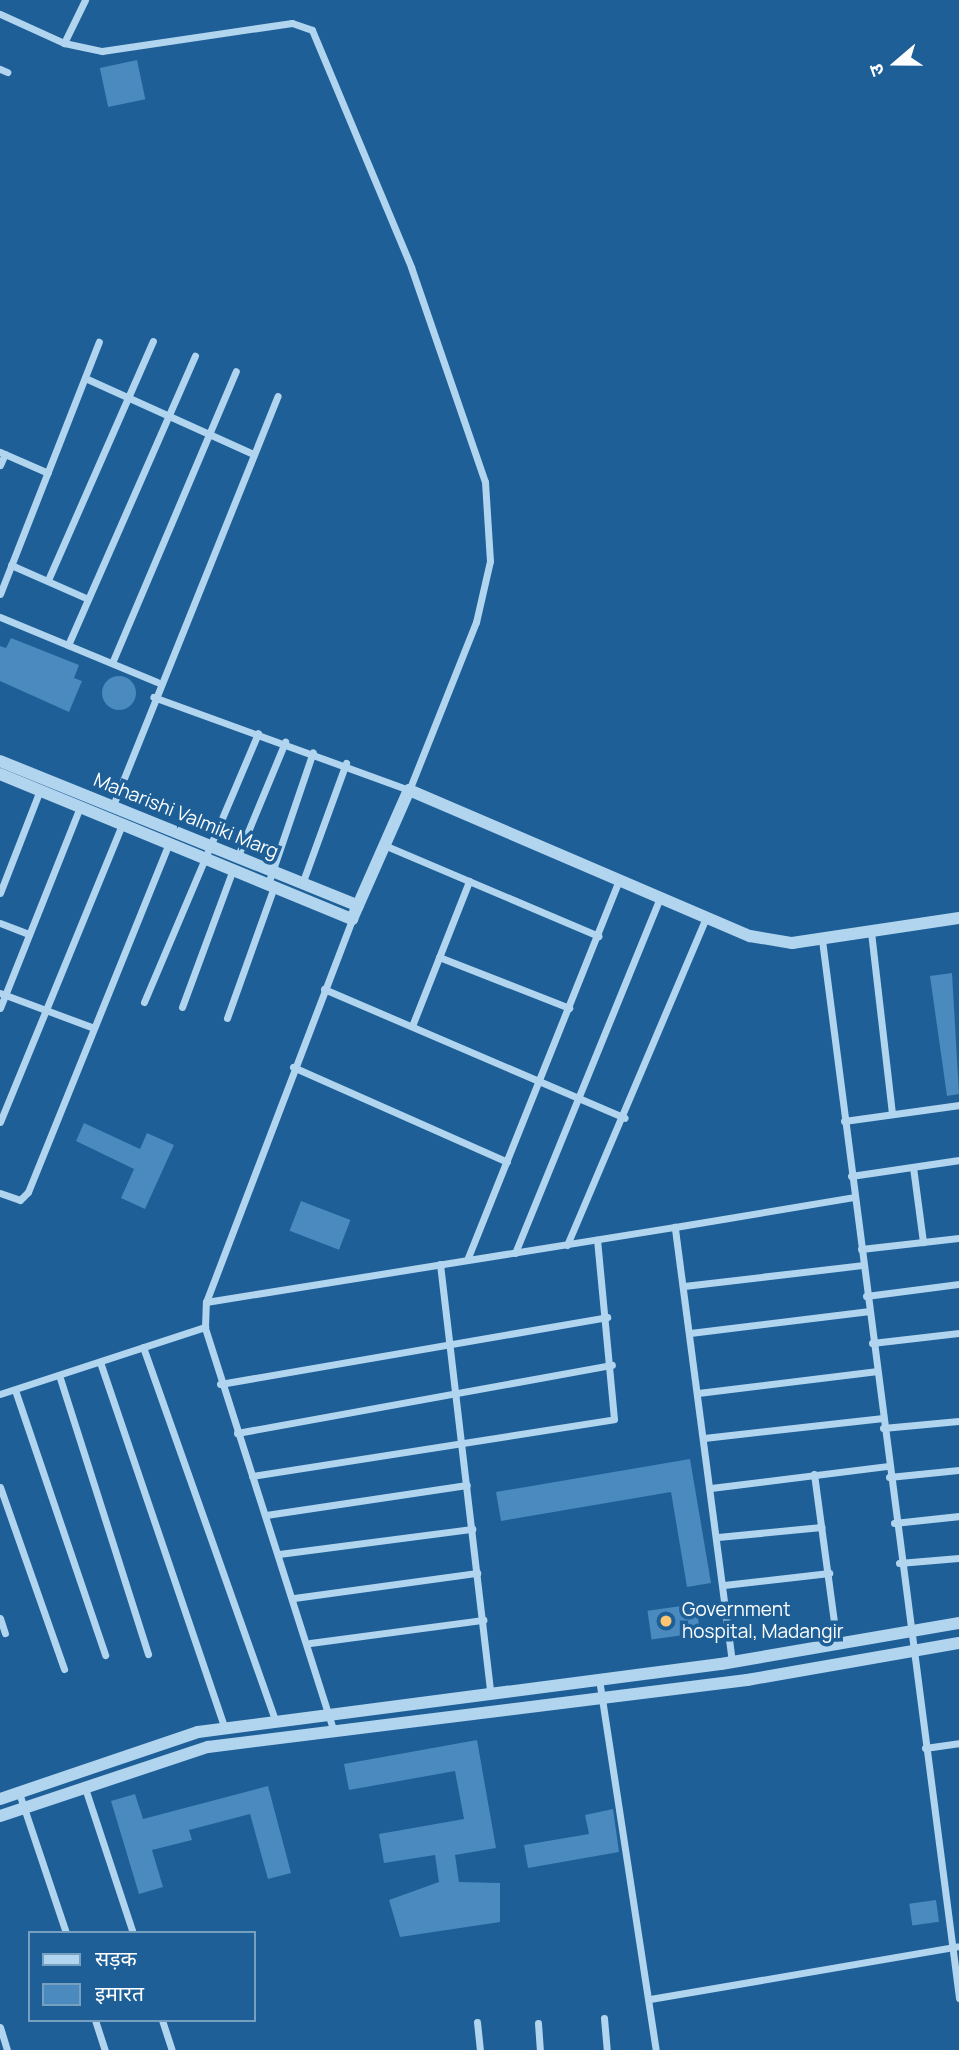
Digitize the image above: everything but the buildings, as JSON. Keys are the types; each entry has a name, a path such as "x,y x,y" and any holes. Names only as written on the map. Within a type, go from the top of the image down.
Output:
{"street":[{"path":"64,43 85,0"},
{"path":"0,15 64,43 121,50 292,23 313,30 411,267 485,482 490,561 476,622 409,790 324,989 205,1302 205,1327 220,1384 310,1643 333,1728"},
{"path":"48,580 153,341"},
{"path":"0,594 99,342"},
{"path":"68,645 195,356"},
{"path":"112,663 236,371"},
{"path":"85,378 253,454"},
{"path":"110,812 158,682 278,396"},
{"path":"0,465 2,453 48,473"},
{"path":"11,565 88,599"},
{"path":"0,617 158,682"},
{"path":"153,696 346,763 659,901 705,920 769,941 822,940 959,918"},
{"path":"144,1002 258,733"},
{"path":"182,1007 235,863 285,742"},
{"path":"227,1018 313,752"},
{"name":"Maharishi Valmiki Marg","path":"0,761 271,881 358,906"},
{"path":"300,890 346,763"},
{"name":"Maharishi Valmiki Marg","path":"0,774 80,807 110,812 122,824 169,843 206,852"},
{"path":"0,892 40,790"},
{"path":"0,1008 3,994 80,807"},
{"path":"0,1122 122,824"},
{"path":"0,1194 25,1198 169,843"},
{"path":"384,845 598,936"},
{"path":"412,1026 469,881"},
{"path":"467,1260 618,882"},
{"name":"Maharishi Valmiki Marg","path":"300,890 352,919"},
{"path":"515,1253 659,901"},
{"path":"567,1245 625,1118 705,920"},
{"path":"0,923 29,934"},
{"path":"871,932 892,1113"},
{"path":"822,940 910,1649 956,1947 959,1998"},
{"path":"439,957 569,1008"},
{"path":"324,989 625,1118"},
{"path":"3,994 94,1028"},
{"path":"293,1067 506,1162"},
{"path":"845,1121 959,1105"},
{"path":"851,1176 959,1160"},
{"path":"913,1167 923,1242"},
{"path":"205,1302 854,1197"},
{"path":"676,1227 732,1662"},
{"path":"860,1249 959,1238"},
{"path":"252,1476 614,1419 612,1365 597,1240"},
{"path":"440,1264 490,1692"},
{"path":"684,1286 862,1265"},
{"path":"866,1296 959,1284"},
{"path":"690,1333 868,1311"},
{"path":"220,1384 607,1317"},
{"path":"0,1394 205,1327"},
{"path":"872,1343 959,1333"},
{"path":"143,1348 275,1719"},
{"path":"100,1362 224,1727"},
{"path":"237,1433 612,1365"},
{"path":"698,1394 876,1371"},
{"path":"59,1375 148,1654"},
{"path":"15,1390 105,1655"},
{"path":"704,1438 881,1418"},
{"path":"883,1428 959,1421"},
{"path":"711,1488 887,1466"},
{"path":"889,1477 959,1469"},
{"path":"814,1474 837,1645"},
{"path":"266,1515 467,1485"},
{"path":"0,1488 64,1669"},
{"path":"894,1522 959,1516"},
{"path":"718,1537 822,1527"},
{"path":"279,1554 472,1529"},
{"path":"899,1563 959,1558"},
{"path":"294,1598 477,1573"},
{"path":"724,1585 829,1573"},
{"path":"0,1618 5,1633"},
{"path":"310,1643 483,1620"},
{"path":"0,1799 224,1727 732,1662 959,1623"},
{"path":"0,1816 208,1747 333,1728 747,1680 910,1649 959,1643"},
{"path":"599,1679 656,2050"},
{"path":"925,1748 959,1743"},
{"path":"85,1788 132,1931"},
{"path":"19,1793 65,1931"},
{"path":"650,1999 956,1947"},
{"path":"604,2018 607,2050"},
{"path":"96,2022 106,2050"},
{"path":"163,2022 172,2050"},
{"path":"477,2022 481,2050"},
{"path":"538,2023 540,2050"},
{"path":"0,2026 7,2050"}],"place":[{"name":"Government hospital, Madangir","path":"666,1621"}]}
